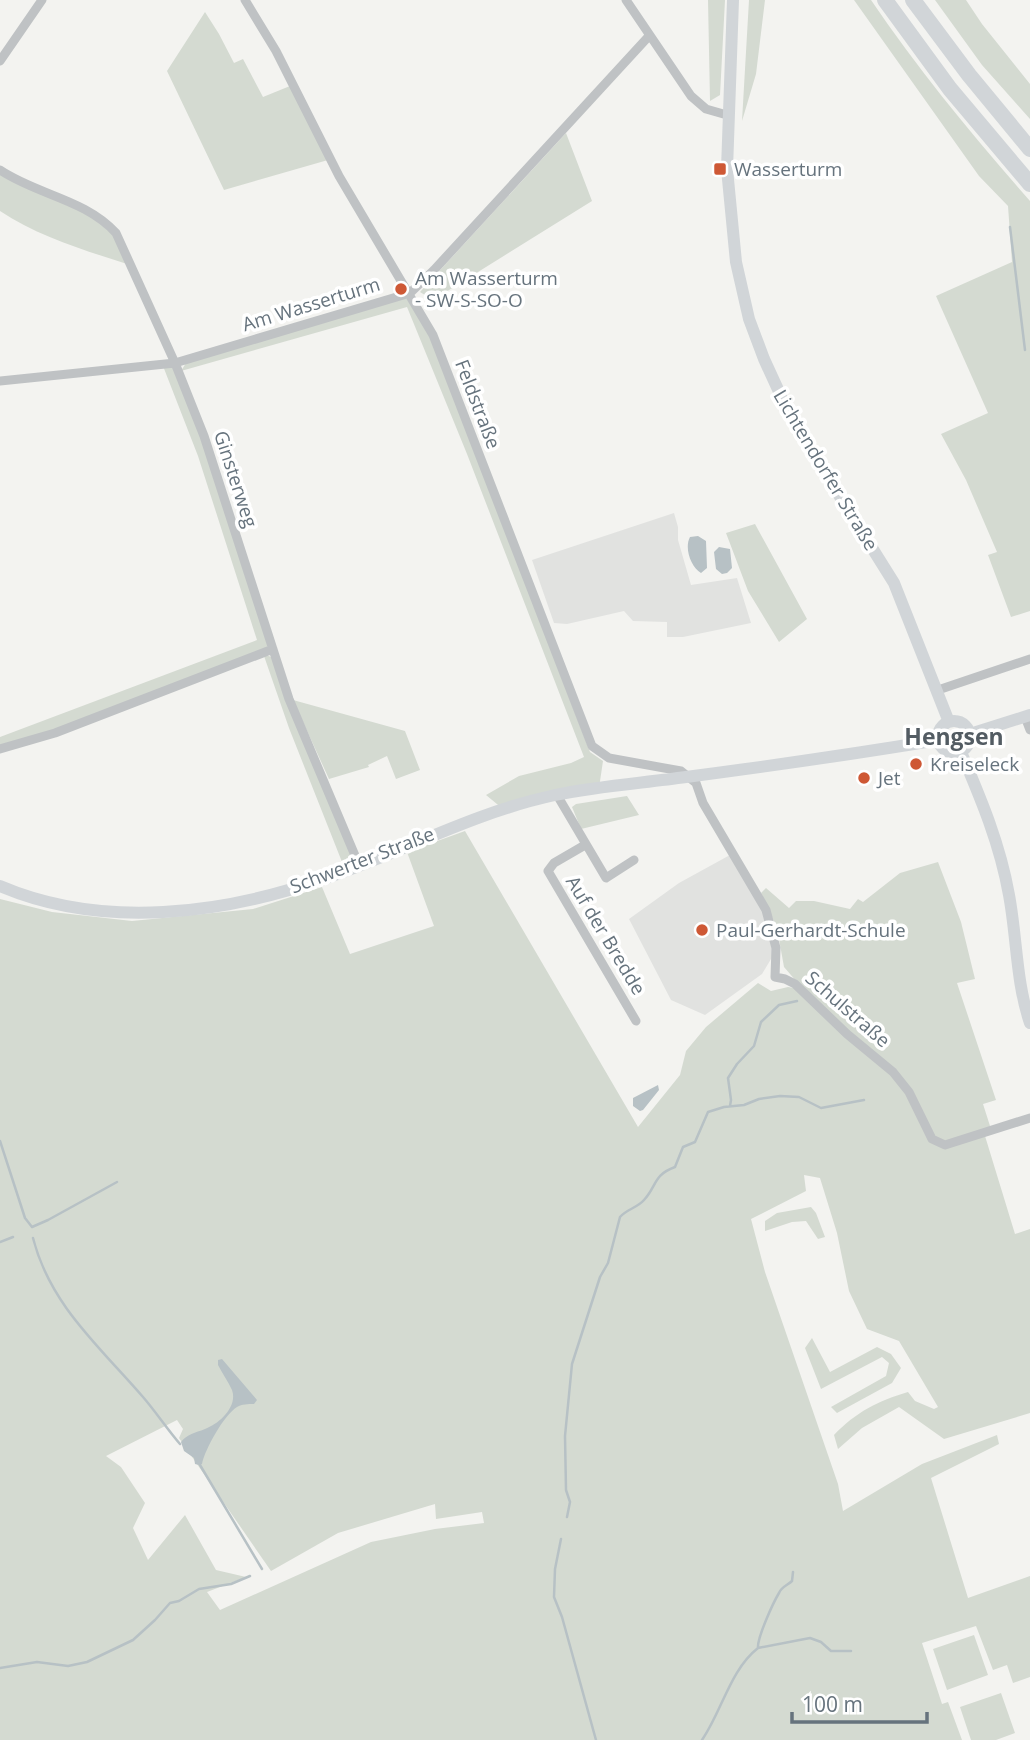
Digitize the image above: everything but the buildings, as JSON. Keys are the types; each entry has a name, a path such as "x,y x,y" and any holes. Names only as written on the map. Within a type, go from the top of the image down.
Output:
{"highway":[{"path":"885,0 950,89 1030,184"},
{"path":"913,0 969,75 1030,149"}],"main road":[{"name":"Lichtendorfer Straße","path":"733,0 726,162 733,239 743,297 756,339 793,420 894,583 912,633 939,690 949,722"},
{"path":"970,734 1027,716"},
{"path":"955,721 964,725 970,734 968,744 961,752 948,752 940,747 938,740 941,727 949,722 955,721"},
{"name":"Schwerter Straße","path":"0,886 46,901 96,911 179,911 268,894 326,878 460,823 557,795 938,740"},
{"path":"961,752 987,813 1004,867 1020,988 1030,1023"}],"street":[{"path":"0,61 42,0"},
{"name":"Feldstraße","path":"245,0 276,51 339,176 433,335 593,746 609,758 681,771 691,776"},
{"path":"626,0 684,88 698,104 714,113 727,115"},
{"name":"Am Wasserturm","path":"0,381 175,363 410,293 649,36"},
{"name":"Ginsterweg","path":"0,170 12,178 90,211 116,233 175,363 204,436 289,699 359,865"},
{"path":"0,749 55,733 273,649"},
{"path":"939,690 1030,659"},
{"path":"1027,716 1030,730"},
{"name":"Schulstraße","path":"691,776 703,803 766,910 776,948 775,977 795,984 847,1034 894,1072 909,1092 932,1139 945,1145 1030,1118"},
{"path":"557,795 606,878 634,860"},
{"name":"Auf der Bredde","path":"585,845 554,863 548,871 636,1021"}],"shaded area":[{"path":"708,0 725,0 720,95 710,101"},
{"path":"749,0 765,0 756,74 742,121"},
{"path":"854,0 871,0 947,103 1030,201 1030,611 1011,617 988,555 997,552 966,480 941,434 988,413 936,296 1012,262 1008,206 979,176"},
{"path":"935,0 966,0 1030,84 1030,119 982,65"},
{"path":"205,12 234,63 243,59 263,97 290,86 328,160 224,190 167,71"},
{"path":"566,133 592,201 433,300 420,292"},
{"path":"0,172 89,213 114,236 127,264 46,236 0,211"},
{"path":"407,299 431,337 590,752 603,761 599,788 503,809 486,795 519,776 571,763 584,757 407,307 181,371 186,363"},
{"path":"163,366 173,367 201,435 268,646 54,731 0,748 0,737 257,640 198,456"},
{"path":"674,513 678,540 691,585 737,578 751,623 683,637 667,637 667,622 633,621 624,611 567,624 554,623 532,560"},
{"path":"755,524 807,619 779,642 748,591 726,533"},
{"path":"698,536 706,541 707,568 701,573 688,552 690,537"},
{"path":"719,547 730,549 732,568 727,573 722,574 716,569 714,552"},
{"path":"264,656 274,659 355,862 344,867 289,728"},
{"path":"293,700 405,731 420,770 396,779 387,756 368,765 369,767 329,779"},
{"path":"627,796 639,815 581,829 572,807 576,804"},
{"path":"465,831 638,1127 680,1075 686,1051 706,1027 758,983 771,991 794,988 797,982 784,967 777,928 761,893 766,888 789,908 796,901 814,901 850,909 858,899 863,902 900,873 938,862 961,922 975,979 957,983 996,1100 983,1104 990,1126 985,1136 1015,1234 1030,1229 1030,1413 944,1439 899,1407 862,1428 838,1449 834,1435 859,1414 887,1399 908,1392 915,1401 934,1409 938,1407 899,1341 867,1329 849,1291 837,1233 820,1178 804,1175 806,1191 751,1219 765,1272 838,1484 843,1511 922,1464 997,1435 999,1444 931,1478 968,1598 1030,1576 1030,1677 1013,1683 1007,1665 993,1670 976,1626 922,1643 942,1704 948,1702 962,1740 0,1740 0,899 52,912 132,921 253,909 322,887 350,954 434,926 407,852","holes":["177,1420 183,1429 179,1438 271,1571 338,1533 435,1504 436,1519 482,1512 484,1523 435,1529 371,1542 220,1610 207,1592 246,1577 216,1570 185,1515 148,1560 133,1528 145,1503 121,1467 106,1456"]},
{"name":"Paul-Gerhardt-Schule","path":"730,855 763,912 774,954 762,974 705,1015 671,1000 629,919 679,883"},
{"path":"658,1085 659,1090 643,1110 633,1106 633,1098"},
{"path":"811,1207 825,1237 818,1239 806,1221 792,1222 765,1231 765,1221 777,1213"},
{"path":"812,1338 830,1372 877,1347 891,1354 901,1368 892,1383 837,1413 831,1407 886,1376 889,1363 882,1357 821,1389 805,1348"},
{"path":"222,1359 257,1400 254,1404 237,1407 226,1417 211,1441 202,1464 199,1465 184,1451 181,1442 189,1435 216,1423 230,1408 232,1390 218,1365 218,1360"},
{"path":"974,1635 988,1675 947,1690 933,1649"},
{"path":"1001,1693 1015,1733 996,1740 971,1740 960,1707"}],"waterway":[{"path":"1010,227 1025,350"},
{"path":"730,1106 728,1078 754,1046 761,1022 779,1005 797,1001"},
{"path":"567,1517 570,1502 566,1490 565,1436 572,1364 600,1277 608,1263 620,1217 641,1203 659,1177 675,1167 683,1147 695,1142 708,1112 780,1096 799,1097 821,1108 864,1100"},
{"path":"0,1141 25,1218 32,1227 117,1182"},
{"path":"0,1242 13,1237"},
{"path":"33,1238 51,1284 64,1305 180,1444"},
{"path":"200,1465 262,1569"},
{"path":"561,1539 555,1569 554,1597 596,1740"},
{"path":"702,1740 733,1679 748,1657 758,1648 769,1612 780,1591 792,1581 793,1572"},
{"path":"0,1668 37,1662 68,1666 87,1662 133,1640 170,1603 179,1601 199,1589 231,1584 250,1576"},
{"path":"758,1648 810,1638 821,1642 831,1651 851,1651"}],"place":[{"name":"Wasserturm","path":"720,169"},
{"name":"Am Wasserturm - SW-S-SO-O","path":"401,289"},
{"name":"Kreiseleck","path":"916,764"},
{"name":"Jet","path":"864,778"},
{"name":"Paul-Gerhardt-Schule","path":"702,930"}],"district":[{"name":"Hengsen","path":"954,737"}]}
